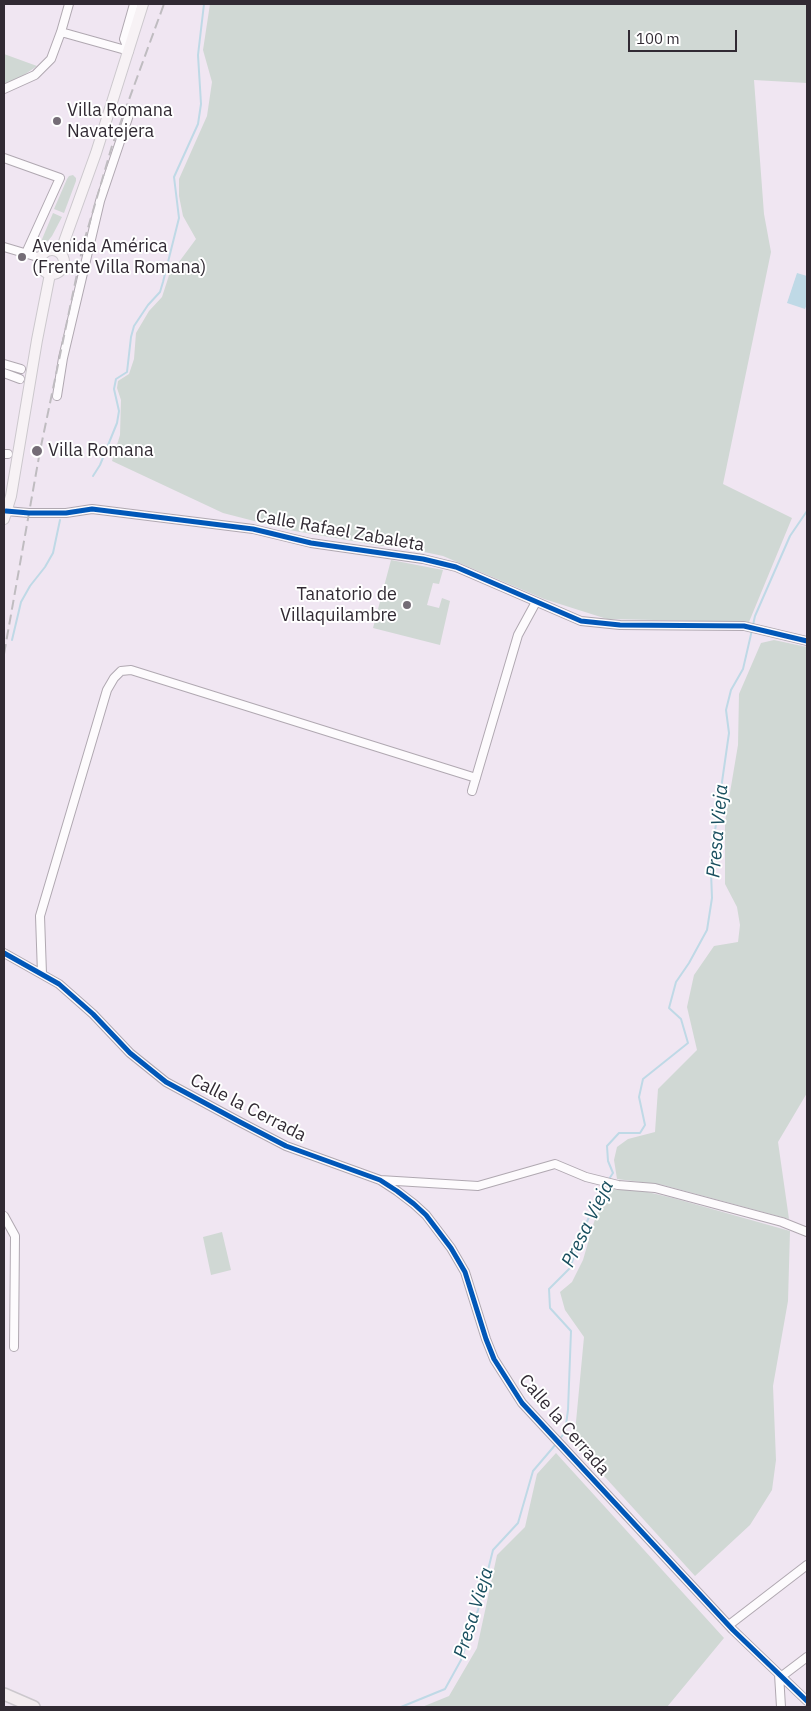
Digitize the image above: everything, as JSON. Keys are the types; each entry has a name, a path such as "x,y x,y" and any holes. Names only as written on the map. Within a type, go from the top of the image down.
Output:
{"highway":[{"path":"4,1694 34,1707"}],"main road":[{"path":"60,253 96,153 143,4"},
{"path":"50,250 60,253 64,259 63,266 58,272 50,274 42,268 41,258 44,253 50,250"},
{"path":"5,515 11,496 50,274"}],"street":[{"path":"4,89 35,75 51,59 69,4"},
{"path":"129,51 124,39 134,4"},
{"path":"61,32 129,51"},
{"path":"57,396 100,201 130,110"},
{"path":"4,158 60,178 26,253"},
{"path":"4,247 41,258"},
{"path":"4,364 21,369"},
{"path":"4,373 20,379"},
{"name":"Calle Rafael Zabaleta","path":"5,515 66,513 92,509 253,529 310,542 423,559 456,567 581,621 620,625 752,628 807,640"},
{"path":"472,791 518,635 536,602"},
{"path":"42,974 40,916 107,690 121,671 131,670 476,778"},
{"name":"Calle la Cerrada","path":"4,953 59,984 93,1014 136,1058 166,1082 286,1146 380,1180 397,1190 426,1215 451,1248 465,1272 486,1339 494,1358 522,1403 728,1625 807,1701"},
{"path":"380,1180 478,1186 555,1164 586,1177 607,1182 655,1188 782,1222 807,1232"},
{"path":"4,1216 15,1236 14,1347"},
{"path":"728,1625 807,1565"},
{"path":"781,1707 780,1675 807,1657"}],"shaded area":[{"path":"210,4 807,4 807,83 754,80 764,214 771,252 723,484 792,518 749,622 607,619 544,599 443,556 392,545 381,546 289,530 223,513 112,461 120,435 121,400 117,388 118,381 129,374 134,359 136,333 149,311 162,297 172,266 179,262 196,239 183,216 179,196 179,179 207,116 212,82 203,50"},
{"path":"4,54 37,66 4,86"},
{"path":"73,175 76,181 64,213 54,209 67,179"},
{"path":"53,213 62,217 48,241 40,244"},
{"path":"391,560 443,570 439,584 433,583 427,605 439,608 442,598 450,601 440,645 373,628"},
{"path":"774,640 807,647 807,1093 778,1142 789,1219 663,1185 617,1179 614,1160 617,1147 628,1139 655,1132 658,1089 697,1050 687,1007 694,975 714,946 738,942 740,925 737,907 725,884 725,822 738,745 739,694 761,643"},
{"path":"608,1189 639,1190 790,1231 788,1301 773,1386 776,1460 772,1490 750,1525 695,1576 574,1443 584,1337 565,1310 560,1292 572,1282 583,1260 594,1222"},
{"path":"222,1232 231,1270 211,1275 203,1237"},
{"path":"556,1453 724,1638 667,1707 422,1707 449,1696 477,1648 497,1555 525,1527 537,1474"}],"water":[{"path":"797,273 807,276 807,304 805,309 787,303"}],"waterway":[{"path":"93,476 100,465 117,423 119,411 114,389 116,379 127,372 134,326 148,305 160,292 179,218 174,177 198,124 201,104 198,55 204,4"},
{"name":"Presa Vieja","path":"753,625 755,616 790,536 807,511"},
{"path":"12,640 21,602 53,553 60,520"},
{"name":"Presa Vieja","path":"609,1179 613,1173 608,1161 607,1146 619,1133 640,1133 645,1125 639,1097 643,1079 688,1043 681,1019 669,1008 676,982 707,930 712,898 713,845 729,733 726,710 731,690 743,669 752,630"},
{"name":"Presa Vieja","path":"559,1440 565,1432 568,1410 571,1331 550,1308 549,1289 570,1268 596,1200 606,1183"},
{"name":"Presa Vieja","path":"401,1707 445,1689 461,1660 478,1610 493,1550 518,1523 533,1471 556,1444"}],"railway":[{"path":"4,654 40,451 83,245 112,146 164,4"}],"cycle path":[{"path":"6,511 66,513 92,509 253,529 311,543 423,559 456,567 581,621 620,625 744,626 807,641"},
{"path":"4,953 59,984 93,1014 130,1053 166,1082 286,1146 380,1180 397,1191 426,1215 451,1248 465,1272 494,1359 522,1403 733,1630 807,1701"}],"place":[{"name":"Villa Romana Navatejera","path":"57,121"},
{"name":"Avenida América (Frente Villa Romana)","path":"22,257"},
{"name":"Villa Romana","path":"37,451"},
{"name":"Tanatorio de Villaquilambre","path":"407,605"}]}
